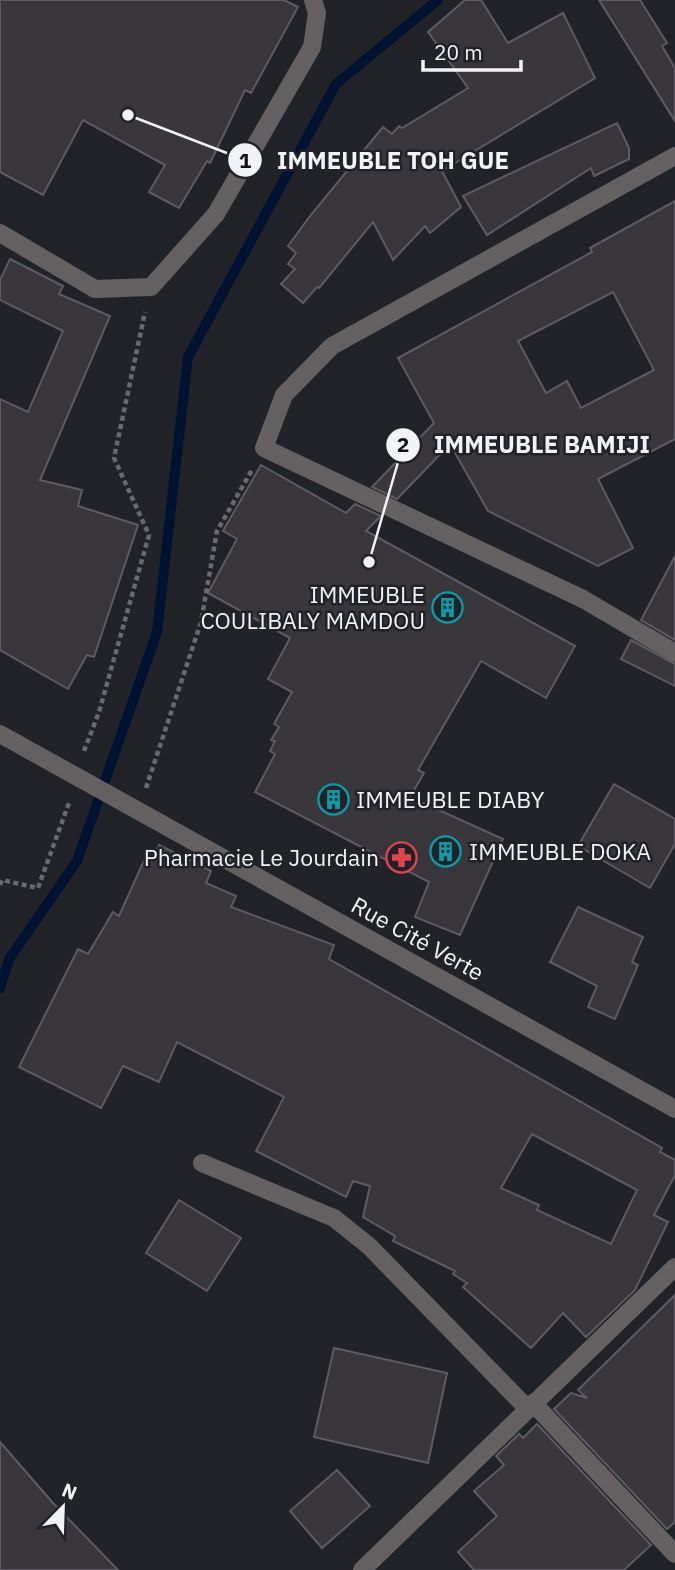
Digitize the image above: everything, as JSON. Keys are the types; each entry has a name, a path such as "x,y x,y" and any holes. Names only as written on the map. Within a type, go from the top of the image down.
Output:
{"street":[{"path":"0,233 95,289 151,287 216,214 312,47 317,13 313,0"},
{"path":"675,156 332,346 284,395 264,448 583,599 675,653"},
{"name":"Rue Cité Verte","path":"0,734 675,1108"},
{"path":"202,1163 334,1218 378,1254 675,1554"},
{"path":"362,1570 675,1267"}],"path":[{"path":"0,885 2,880 38,888 66,817 75,775 99,712 149,535 114,458 151,287"},
{"path":"138,810 201,622 217,531 264,448"}],"building":[{"path":"0,0 284,0 298,7 251,93 245,90 210,163 207,161 179,208 149,192 165,165 83,120 43,195 0,172"},
{"path":"465,0 481,0 508,43 563,13 595,78 442,171 461,207 430,233 425,226 393,260 373,222 319,288 303,303 281,284 295,269 288,264 296,253 288,246 310,216 383,127 392,134 399,126 402,128 468,88 428,32"},
{"path":"599,0 640,0 667,43 662,46 675,68 675,121"},
{"path":"617,123 629,148 629,159 594,176 591,168 487,235 463,196"},
{"path":"675,201 675,439 598,479 633,548 598,566 488,511 450,444 397,499 372,487 434,423 398,358 592,252 590,248","holes":["613,292 654,370 581,408 567,381 546,393 518,341"]},
{"path":"10,259 63,286 59,294 110,316 40,480 82,490 78,506 138,525 94,657 87,655 68,689 0,650 0,399 28,412 63,331 0,300 0,280"},
{"path":"261,465 346,513 355,504 381,516 366,531 575,646 546,698 481,661 418,770 424,773 410,797 503,839 460,935 415,917 429,882 255,792 275,754 270,751 275,741 271,740 279,727 274,724 292,692 268,679 290,638 208,593 237,539 223,531"},
{"path":"675,556 675,640 641,620"},
{"path":"631,640 675,664 675,686 621,659"},
{"path":"614,784 675,819 675,844 650,888 578,846"},
{"path":"159,845 211,871 206,883 236,896 231,907 334,945 329,959 662,1148 660,1152 675,1160 675,1175 654,1215 668,1222 635,1290 586,1337 563,1313 531,1348 463,1287 467,1283 453,1274 455,1271 393,1241 395,1236 363,1217 370,1186 353,1181 346,1197 256,1151 284,1097 177,1042 159,1082 123,1066 101,1108 19,1067 78,949 88,954 113,912 119,916 146,856 153,859","holes":["532,1134 637,1190 611,1244 537,1210 539,1205 501,1188"]},
{"path":"578,907 643,937 632,962 638,965 615,1019 588,1007 597,986 550,962"},
{"path":"179,1200 241,1238 207,1291 146,1253"},
{"path":"675,1295 675,1522 667,1529 554,1409 571,1393 587,1398 578,1390"},
{"path":"334,1348 447,1373 428,1463 314,1437"},
{"path":"537,1424 651,1545 624,1570 474,1570 458,1552 497,1516 474,1491 504,1465 496,1456 519,1434 523,1438"},
{"path":"0,1442 53,1503 118,1570 0,1570"},
{"path":"337,1470 370,1506 322,1548 290,1511"}],"waterway":[{"path":"0,988 9,959 77,861 157,632 188,357 336,84 438,0"}],"place":[{"name":"IMMEUBLE TOH GUE","path":"128,115"},
{"name":"IMMEUBLE BAMIJI","path":"369,562"},
{"name":"IMMEUBLE COULIBALY MAMDOU","path":"448,607"},
{"name":"IMMEUBLE DIABY","path":"333,799"},
{"name":"IMMEUBLE DOKA","path":"446,851"},
{"name":"Pharmacie Le Jourdain","path":"402,857"}]}
